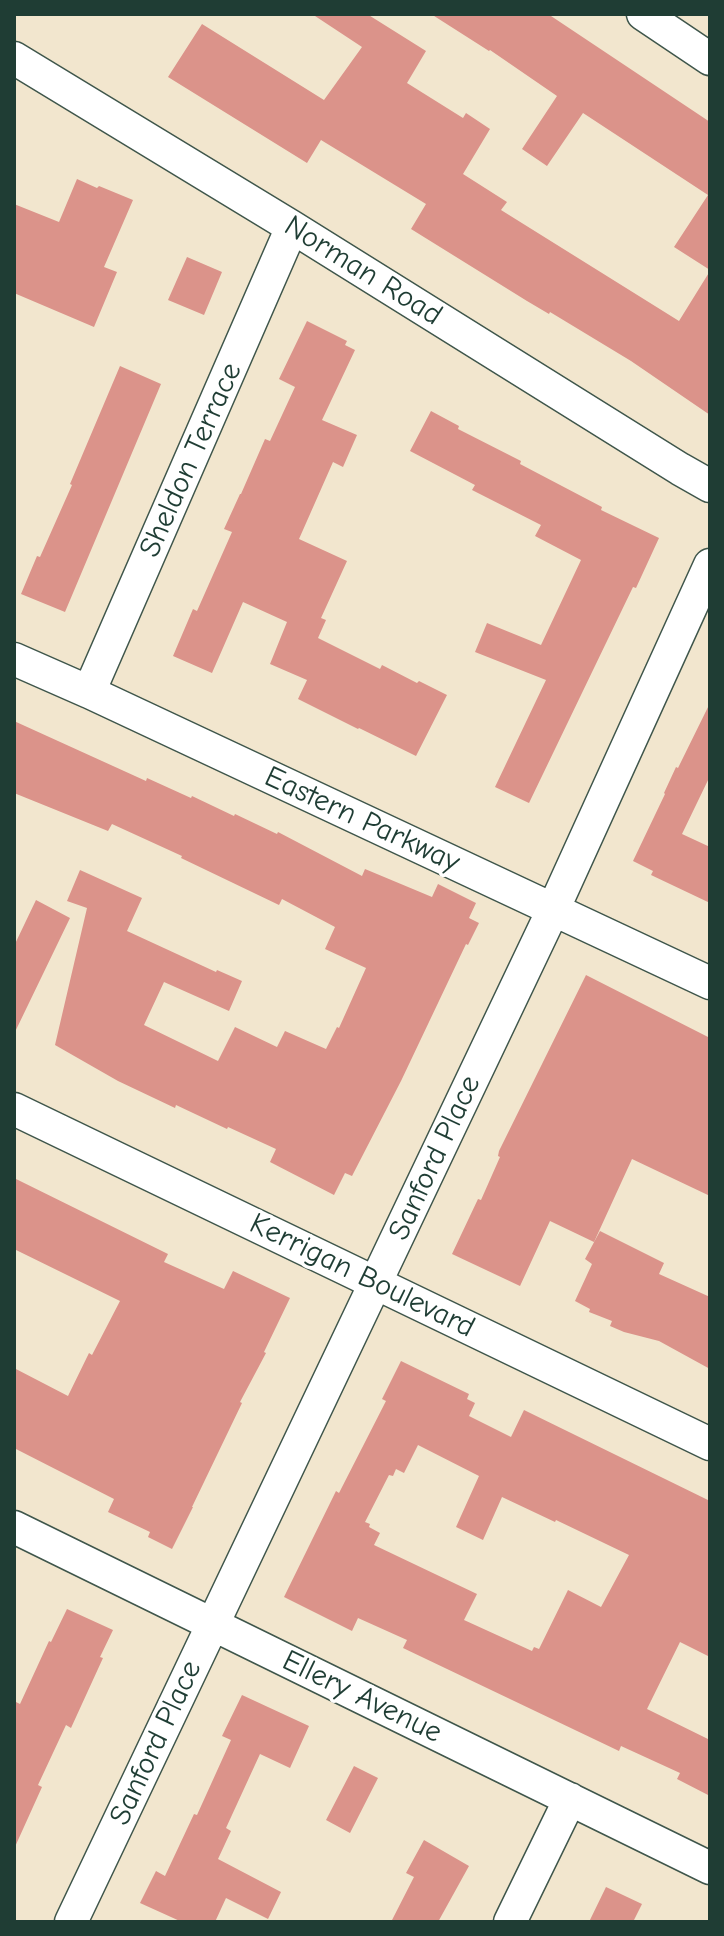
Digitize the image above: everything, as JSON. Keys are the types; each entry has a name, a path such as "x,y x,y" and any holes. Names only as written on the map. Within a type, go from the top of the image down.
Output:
{"street":[{"path":"643,14 710,59"},
{"name":"Norman Road","path":"14,58 710,486"},
{"name":"Sheldon Terrace","path":"89,692 292,227"},
{"name":"Sanford Place","path":"71,1922 553,910 710,565"},
{"name":"Eastern Parkway","path":"14,659 710,983"},
{"name":"Kerrigan Boulevard","path":"14,1109 710,1444"},
{"name":"Ellery Avenue","path":"14,1527 710,1868"},
{"path":"510,1922 570,1799"}],"building":[{"path":"312,14 367,14 426,51 407,83 463,118 466,113 490,129 463,174 507,202 501,210 679,321 710,271 710,415 631,361 411,229 426,204 321,140 307,163 168,77 202,24 324,100 362,47"},
{"path":"431,14 548,14 710,122 710,270 674,247 708,195 583,113 547,166 522,149 557,96"},
{"path":"77,179 133,200 104,267 117,272 94,327 14,293 14,204 59,222"},
{"path":"187,257 222,272 204,315 168,300"},
{"path":"307,321 347,341 345,345 355,350 322,420 357,435 343,467 333,462 299,539 347,561 321,618 326,620 318,638 380,669 382,665 447,695 416,756 298,699 307,680 270,664 287,622 243,602 212,673 173,656 232,532 224,529 265,439 270,441 295,387 279,379"},
{"path":"120,366 161,384 65,612 21,594 72,485"},
{"path":"431,411 459,426 458,429 521,461 520,464 602,507 601,510 659,538 529,803 495,787 546,680 475,652 487,623 541,645 581,560 535,536 541,525 472,490 475,485 410,451"},
{"path":"710,703 710,776 682,834 710,847 710,903 651,875 653,871 633,861 676,767"},
{"path":"14,721 146,781 147,778 278,832 362,876 365,869 432,897 438,884 476,903 469,918 479,923 352,1176 345,1173 334,1195 270,1162 276,1149 176,1105 175,1108 118,1081 55,1045 87,908 67,901 80,870 142,898 127,931 242,981 229,1011 164,982 144,1025 218,1061 235,1027 277,1047 285,1031 326,1049 366,968 325,949 335,927 282,899 279,905 112,824 108,831 14,793"},
{"path":"36,900 70,918 14,1034 14,946"},
{"path":"586,975 710,1038 710,1196 632,1159 594,1242 550,1221 520,1286 452,1254 478,1199 481,1200 500,1157 499,1151"},
{"path":"14,1178 168,1254 164,1262 224,1289 233,1271 290,1298 172,1549 148,1537 150,1532 108,1512 114,1499 14,1448 14,1368 68,1396 120,1301 14,1249"},
{"path":"600,1231 664,1263 659,1274 710,1297 710,1369 659,1341 610,1326 612,1321 589,1312 590,1309 575,1301 592,1264 585,1259"},
{"path":"401,1361 469,1394 467,1399 475,1403 469,1416 511,1437 524,1410 710,1501 710,1657 680,1642 647,1709 710,1740 710,1796 677,1779 680,1773 621,1746 619,1751 403,1648 407,1640 358,1618 352,1631 284,1597 336,1491 339,1493 386,1401 382,1399","holes":["418,1445 479,1476 456,1527 483,1540 502,1497 629,1555 601,1607 568,1590 539,1649 534,1647 532,1651 464,1620 477,1594 374,1545 380,1533 365,1522 389,1475 393,1476 396,1469 404,1473"]},
{"path":"67,1609 113,1630 71,1728 66,1725 38,1785 42,1787 14,1849 14,1701 20,1704"},
{"path":"242,1695 309,1726 290,1768 260,1754 226,1828 231,1831 218,1859 281,1892 268,1919 226,1898 215,1922 182,1922 140,1903 156,1871 165,1876 194,1814 197,1815 231,1740 222,1736"},
{"path":"354,1766 378,1778 350,1833 326,1820"},
{"path":"424,1840 469,1866 438,1922 391,1922 414,1877 406,1873"},
{"path":"606,1887 642,1904 633,1922 589,1922"}]}
